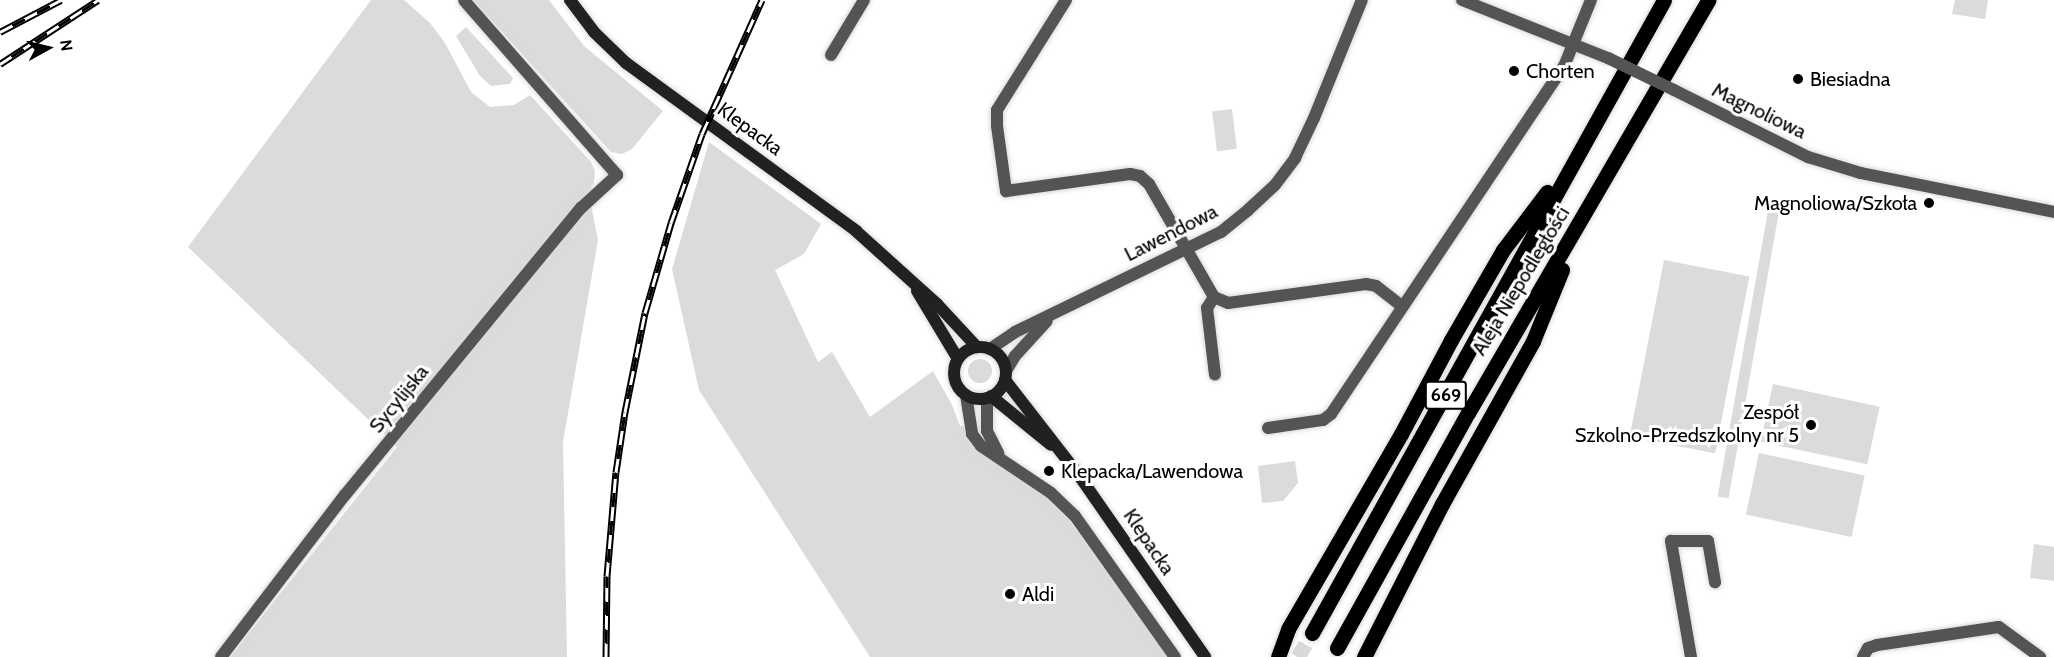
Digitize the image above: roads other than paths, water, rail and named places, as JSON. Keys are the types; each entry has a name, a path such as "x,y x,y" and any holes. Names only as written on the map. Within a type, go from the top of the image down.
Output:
{"main road":[{"name":"Aleja Niepodległości","path":"1312,633 1444,398 1576,154 1664,0"},
{"name":"Aleja Niepodległości","path":"1337,648 1468,413 1582,221 1708,0"},
{"path":"1278,657 1288,629 1503,250 1576,154"},
{"path":"1364,657 1442,504 1533,341 1582,221"}],"street":[{"name":"Sycylijska","path":"221,657 353,486 581,208 617,175 464,0"},
{"name":"Klepacka","path":"570,0 594,32 626,63 856,231 937,304 977,347"},
{"path":"831,55 864,0"},
{"path":"1065,0 997,110 1006,191 1130,174 1140,176 1149,184 1214,297 1228,303 1366,284 1376,286 1402,306"},
{"name":"Lawendowa","path":"990,349 1015,332 1221,232 1275,185 1295,158 1314,118 1362,0"},
{"name":"Magnoliowa","path":"1462,0 1608,57 1808,157 1861,173 2054,212"},
{"path":"1268,428 1323,420 1331,414 1565,64 1591,0"},
{"name":"Klepacka","path":"913,284 958,359"},
{"path":"1214,297 1208,308 1215,375"},
{"name":"Lawendowa","path":"1005,376 1014,356 1054,313"},
{"path":"966,395 973,398 989,397 998,392 1005,376 1004,362 990,349 977,347 967,351 958,359 954,374 956,382 966,395 972,434 981,446 1051,493 1075,516 1175,657"},
{"name":"Klepacka","path":"1005,376 1098,501 1205,657"},
{"name":"Klepacka","path":"989,397 1059,451"},
{"path":"989,397 987,431 989,441 1000,457"},
{"path":"1691,657 1671,541 1708,541 1715,582"},
{"path":"1863,657 1868,648 1877,645 1999,627 2040,657"}],"tunnel":[{"path":"1298,657 1312,633"}],"railway":[{"path":"0,32 61,0"},
{"path":"0,64 98,0"},
{"path":"606,657 607,576 616,472 625,412 645,313 671,223 702,134 762,0"}],"place":[{"name":"Chorten","path":"1514,71"},
{"name":"Biesiadna","path":"1798,79"},
{"name":"Magnoliowa/Szkoła","path":"1929,203"},
{"name":"Zespół Szkolno-Przedszkolny nr 5","path":"1811,425"},
{"name":"Klepacka/Lawendowa","path":"1049,471"},
{"name":"Aldi","path":"1010,594"}]}
